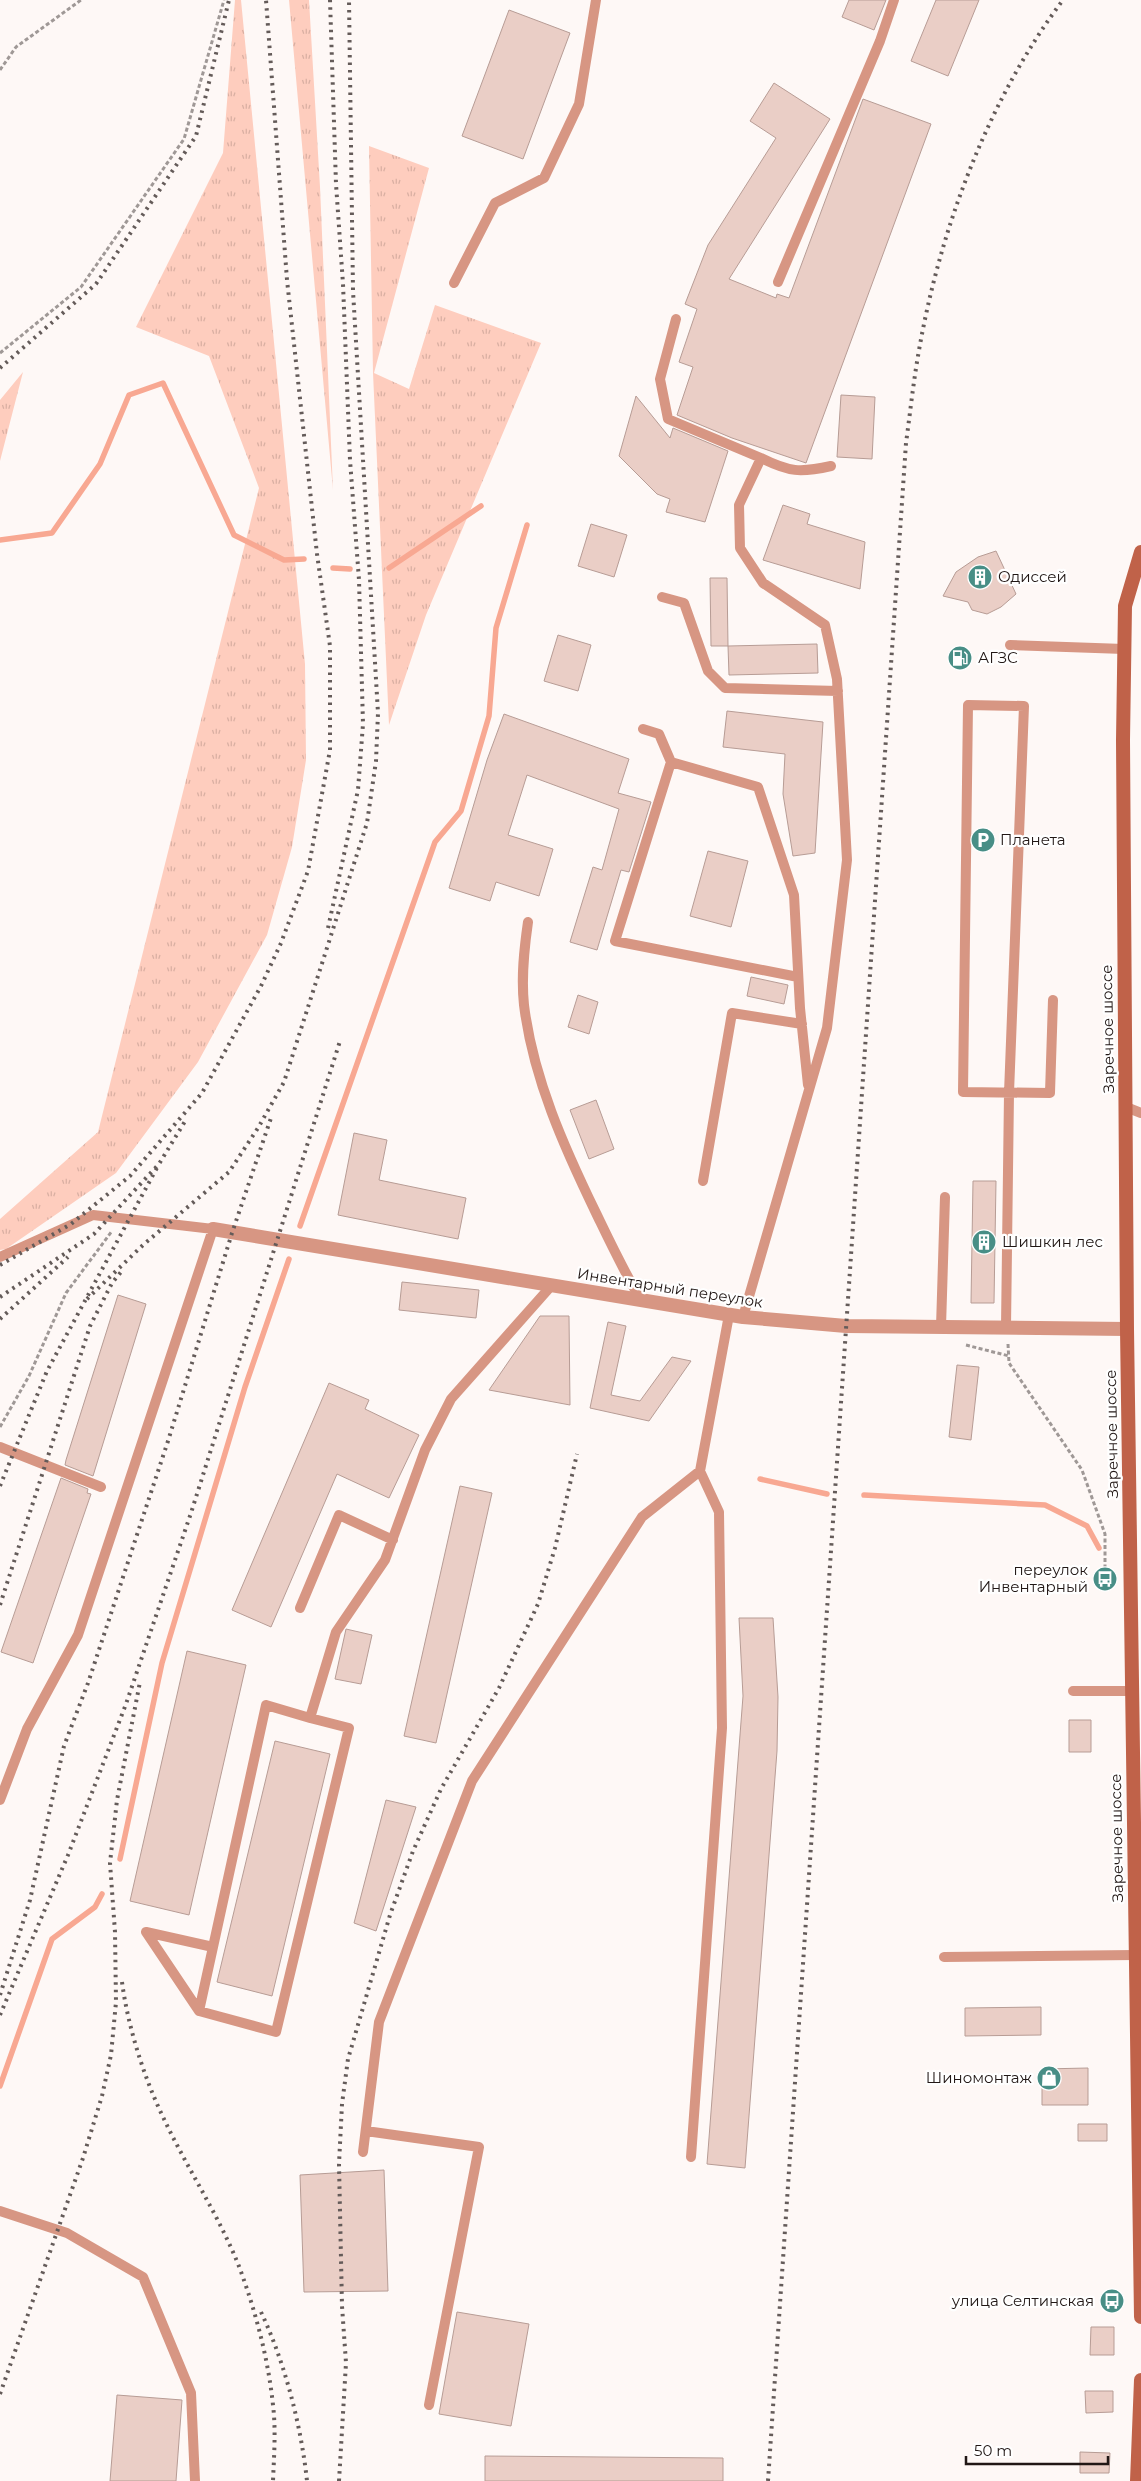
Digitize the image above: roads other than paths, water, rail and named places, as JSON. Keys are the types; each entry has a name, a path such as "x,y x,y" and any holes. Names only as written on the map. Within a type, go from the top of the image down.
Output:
{"main road":[{"name":"Заречное шоссе","path":"1141,552 1124,606 1123,867 1131,1581 1137,1608 1132,1691 1135,1955 1139,2050 1141,2317"},
{"path":"1137,2481 1141,2380"}],"street":[{"name":"Инвентарный переулок","path":"213,1230 736,1316 846,1326 1127,1329"}],"lane":[{"path":"454,283 495,203 544,178 579,104 596,0"},
{"path":"778,282 880,41 894,0"},
{"path":"676,319 660,379 668,419 785,470 807,472 831,466"},
{"path":"691,2157 722,1728 719,1512 700,1471 736,1316 809,1091 827,1028 847,860 838,691 825,625 764,583 740,548 739,505 761,458"},
{"path":"662,597 684,603 708,671 725,688 838,691"},
{"path":"1010,645 1124,649"},
{"path":"1006,1327 1009,1093 1024,706 968,705 963,1092 1009,1093 1050,1093 1053,1000"},
{"path":"643,729 659,734 670,762 615,941 798,977"},
{"path":"670,762 758,787 794,895 798,977 809,1091"},
{"path":"528,922 522,961 524,1005 534,1060 566,1152 629,1280 641,1300"},
{"path":"703,1182 732,1013 802,1024"},
{"path":"1126,1107 1141,1114"},
{"path":"941,1327 945,1197"},
{"path":"0,1257 93,1215 213,1230 78,1635 27,1729 0,1800"},
{"path":"310,1718 336,1632 385,1560 425,1450 451,1399 552,1286"},
{"path":"0,1447 101,1486"},
{"path":"363,2152 379,2022 472,1781 642,1517 700,1471"},
{"path":"300,1608 338,1515 393,1540"},
{"path":"1073,1691 1132,1691"},
{"path":"199,2011 266,1705 348,1728 276,2032 199,2011 146,1932 213,1947"},
{"path":"944,1957 1135,1955"},
{"path":"366,2131 479,2147 429,2405"},
{"path":"0,2211 67,2233 143,2277 191,2393 196,2481"}],"waterway":[{"path":"0,540 52,533 100,464 129,395 163,383 234,535 284,560 304,559"},
{"path":"389,568 481,506"},
{"path":"300,1226 435,842 461,811 489,716 496,628 527,525"},
{"path":"333,568 350,569"},
{"path":"120,1859 162,1663 245,1387 289,1259"},
{"path":"760,1479 827,1494"},
{"path":"864,1495 1045,1505 1087,1526 1099,1548"},
{"path":"0,2086 52,1939 95,1907 102,1894"}],"railway":[{"path":"0,368 96,284 196,136 229,0"},
{"path":"0,1265 71,1224 130,1176 202,1093 261,986 281,943 308,871 330,750 330,646 317,554 287,280 266,0"},
{"path":"328,928 358,790 363,724 359,580 350,460 343,284 336,184 330,0"},
{"path":"87,1299 143,1245 229,1172 258,1128 284,1082 367,823 376,761 378,713 353,291 349,0"},
{"path":"768,2481 906,443 916,367 927,309 953,215 989,124 1011,81 1036,39 1063,0"},
{"path":"0,2015 68,1855 126,1704 191,1513 340,1041"},
{"path":"0,1995 30,1900 64,1746 88,1683 168,1441 232,1233 272,1115"},
{"path":"0,1297 94,1234 159,1164 187,1118"},
{"path":"0,1486 47,1371 159,1164"},
{"path":"0,1319 68,1257"},
{"path":"0,1605 90,1326 112,1283 121,1272"},
{"path":"339,2481 346,2363 342,2306 339,2164 342,2104 348,2059 390,1915 413,1851 441,1789 499,1688 538,1604 555,1548 577,1454"},
{"path":"0,2394 83,2158 102,2096 111,2055 116,2002 115,1932 110,1863 117,1800 140,1682"},
{"path":"122,1982 133,2034 150,2087 173,2138 232,2250 251,2302 261,2336 271,2387 275,2433 273,2481"},
{"path":"261,2312 285,2373 291,2395 301,2438 307,2481"}],"place":[{"name":"Одиссей","path":"980,577"},
{"name":"АГЗС","path":"960,658"},
{"name":"Планета","path":"983,840"},
{"name":"Шишкин лес","path":"984,1242"},
{"name":"переулок Инвентарный","path":"1105,1579"},
{"name":"Шиномонтаж","path":"1049,2078"},
{"name":"улица Селтинская","path":"1112,2301"}]}
